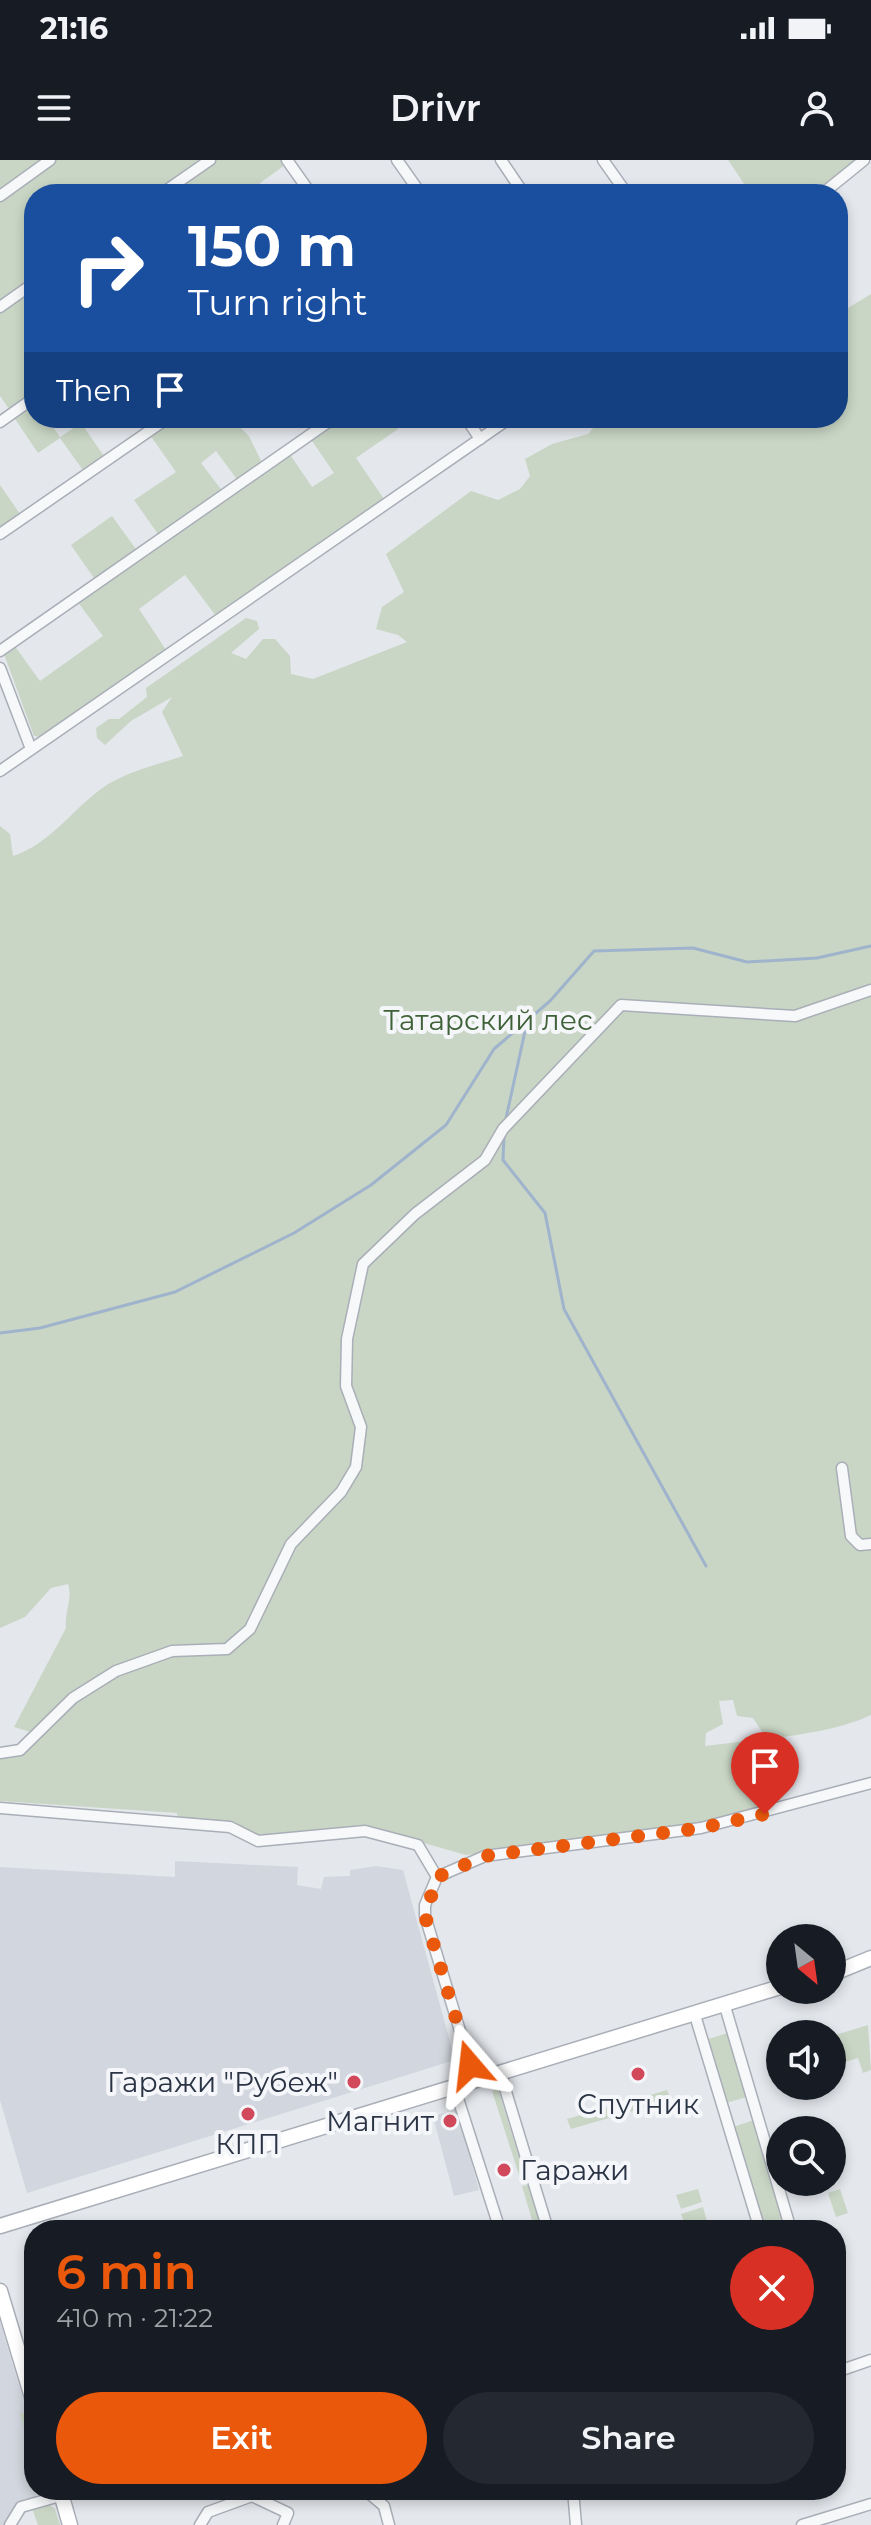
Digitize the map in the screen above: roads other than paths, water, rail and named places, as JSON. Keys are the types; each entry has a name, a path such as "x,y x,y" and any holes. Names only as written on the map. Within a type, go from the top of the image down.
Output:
{"main road":[{"path":"846,1969 871,1958"},
{"path":"846,1972 871,1970"},
{"path":"0,2226 766,1991"},
{"path":"0,2291 24,2369"},
{"path":"62,2500 70,2525"}],"street":[{"path":"0,196 50,160"},
{"path":"175,184 210,160"},
{"path":"287,160 304,184"},
{"path":"397,160 414,184"},
{"path":"501,160 517,184"},
{"path":"603,160 620,184"},
{"path":"834,184 864,160"},
{"path":"0,307 24,290"},
{"path":"0,422 24,405"},
{"path":"0,534 154,428"},
{"path":"0,651 320,428"},
{"path":"473,428 480,439"},
{"path":"0,771 496,428"},
{"path":"0,668 31,749"},
{"path":"0,1753 20,1750 73,1698 116,1671 172,1651 227,1649 250,1629 291,1544 341,1492 356,1467 361,1427 346,1386 347,1339 363,1264 415,1214 485,1160 503,1129 621,1005 795,1016 871,990"},
{"path":"842,1468 851,1536 860,1545 871,1544"},
{"path":"437,1877 485,1856 701,1828 871,1784"},
{"path":"0,1808 230,1827 258,1841 365,1831 418,1845 437,1877 425,1916 475,2080"},
{"path":"724,2003 788,2220"},
{"path":"694,2012 757,2220"},
{"path":"500,2072 545,2220"},
{"path":"454,2086 497,2220"},
{"path":"846,2369 871,2360"},
{"path":"10,2525 21,2507 40,2500"},
{"path":"200,2525 208,2512 235,2500"},
{"path":"264,2500 288,2513 283,2525"},
{"path":"377,2500 384,2506 389,2525"},
{"path":"574,2500 576,2525"},
{"path":"802,2525 871,2504"}],"waterway":[{"path":"0,1333 40,1328 175,1292 294,1233 371,1185 446,1125 494,1049 550,1001 594,951 693,948 747,962 817,958 871,946"},
{"path":"505,1123 527,1022"},
{"path":"504,1135 503,1160 545,1213 564,1309 706,1566"}],"place":[{"name":"Спутник","path":"638,2074"},
{"name":"Гаражи \"Рубеж\"","path":"354,2082"},
{"name":"КПП","path":"248,2114"},
{"name":"Магнит","path":"450,2121"},
{"name":"Гаражи","path":"504,2170"}],"park label":[{"name":"Татарский лес","path":"488,1020"}]}
